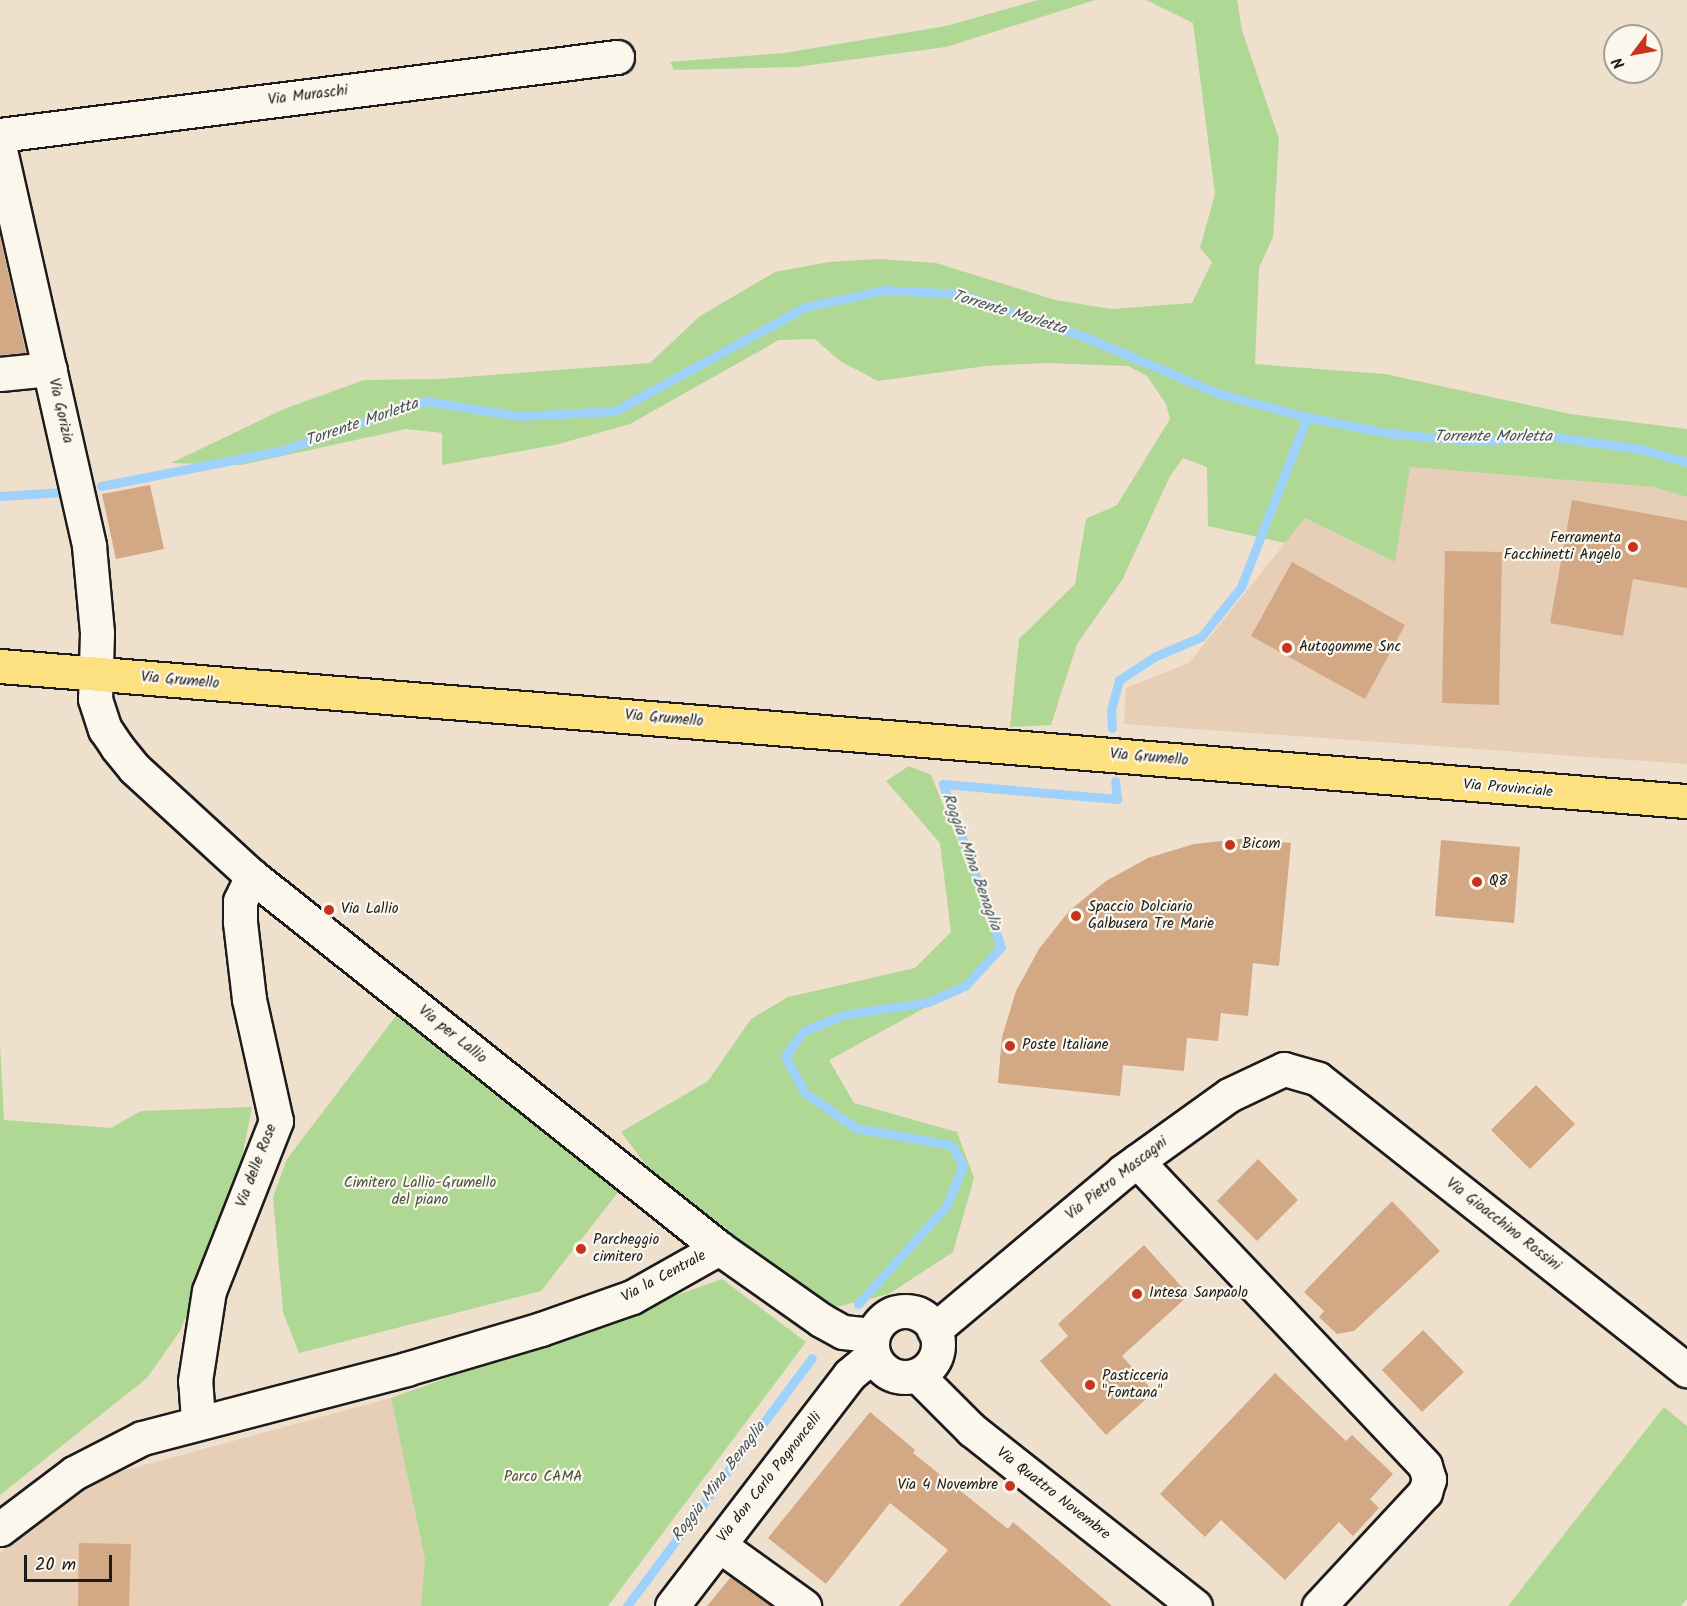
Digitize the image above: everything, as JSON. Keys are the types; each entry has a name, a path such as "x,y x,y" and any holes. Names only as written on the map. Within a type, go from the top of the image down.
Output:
{"main road":[{"name":"Via Grumello","path":"0,666 1328,772"},
{"name":"Via Provinciale","path":"1328,772 1687,801"}],"street":[{"name":"Via Muraschi","path":"0,135 617,57"},
{"name":"Via Gorizia","path":"0,150 89,546 96,598 96,674"},
{"path":"0,374 50,369"},
{"name":"Via per Lallio","path":"96,674 98,713 117,747 134,768 252,876 719,1248 821,1320 873,1345"},
{"name":"Via delle Rose","path":"198,1420 195,1381 209,1292 276,1121 249,999 240,922 240,901 252,876"},
{"name":"Via Pietro Mascagni","path":"934,1330 1137,1161 1229,1095 1262,1077 1284,1069 1318,1079"},
{"name":"Via Gioacchino Rossini","path":"1318,1079 1687,1371"},
{"path":"1137,1161 1425,1466 1429,1479 1425,1492 1320,1606"},
{"name":"Via la Centrale","path":"198,1420 406,1369 541,1329 632,1297 719,1248"},
{"path":"901,1311 926,1319 934,1330 938,1343 935,1356 917,1375 891,1374 873,1345 889,1315 901,1311"},
{"name":"Via don Carlo Pagnoncelli","path":"672,1606 873,1345"},
{"name":"Via Quattro Novembre","path":"917,1375 972,1430 1195,1606"},
{"path":"0,1529 74,1473 142,1438 198,1420"},
{"path":"719,1545 804,1606"}],"shaded area":[{"path":"1409,467 1653,487 1687,497 1687,764 1124,724 1126,688 1189,663 1305,518 1395,562"},
{"path":"391,1398 425,1559 421,1606 0,1606 0,1553 82,1482"}],"green space":[{"path":"1038,0 1095,0 946,47 796,67 674,70 670,62 784,53 946,26"},
{"path":"1146,0 1237,0 1242,30 1279,139 1273,237 1259,268 1255,364 1385,374 1570,414 1687,429 1687,497 1653,487 1410,467 1395,562 1305,518 1285,543 1208,526 1207,467 1183,458 1170,476 1122,580 1077,644 1051,725 1010,727 1019,639 1075,584 1086,519 1117,505 1170,419 1166,404 1147,376 1128,366 1045,363 986,366 878,381 840,361 815,339 779,340 630,424 555,445 442,465 442,433 406,429 241,465 171,463 284,409 364,380 438,379 650,363 700,316 775,272 829,262 879,259 936,263 1055,300 1112,309 1192,303 1212,262 1200,248 1215,194 1193,23"},
{"path":"909,766 931,775 1001,947 965,986 829,1060 854,1103 957,1132 974,1178 953,1252 889,1294 828,1309 649,1169 621,1132 708,1081 751,1019 788,997 915,968 951,932 940,843 886,781"},
{"name":"Cimitero Lallio-Grumello del piano","path":"399,1012 619,1191 541,1291 299,1353 283,1312 273,1197 287,1159"},
{"path":"0,1043 4,1120 111,1128 141,1111 252,1107 233,1202 180,1331 147,1378 0,1495"},
{"name":"Parco CAMA","path":"722,1279 806,1342 608,1606 421,1606 425,1559 391,1398"},
{"path":"1664,1407 1687,1426 1687,1599 1681,1606 1508,1606"}],"building":[{"path":"0,236 26,353 0,355"},
{"path":"150,485 164,549 116,559 102,494"},
{"path":"1572,500 1687,521 1687,588 1633,579 1623,636 1550,623"},
{"path":"1445,551 1502,552 1499,705 1442,703"},
{"path":"1292,562 1405,625 1365,699 1251,636"},
{"path":"1241,839 1291,843 1279,966 1253,963 1248,1016 1221,1013 1218,1041 1187,1038 1184,1071 1123,1065 1120,1096 998,1083 1002,1037 1016,991 1039,949 1069,911 1106,881 1148,858 1194,844"},
{"name":"Q8","path":"1441,840 1520,847 1514,923 1435,916"},
{"path":"1536,1085 1575,1124 1530,1169 1491,1130"},
{"path":"1258,1159 1298,1200 1257,1241 1217,1201"},
{"path":"1392,1201 1440,1251 1354,1331 1337,1334 1319,1317 1324,1311 1304,1292"},
{"path":"1144,1245 1189,1295 1122,1356 1154,1392 1106,1435 1040,1361 1068,1336 1058,1324"},
{"path":"1423,1330 1464,1372 1422,1412 1382,1370"},
{"path":"1275,1373 1346,1441 1352,1435 1393,1474 1370,1499 1379,1508 1353,1536 1339,1522 1285,1580 1221,1520 1205,1537 1160,1494"},
{"path":"870,1412 915,1450 913,1453 1008,1529 1013,1522 1112,1606 899,1606 948,1550 890,1503 826,1584 768,1538"},
{"path":"79,1543 131,1544 129,1606 78,1606"},
{"path":"731,1577 772,1606 707,1606"}],"waterway":[{"name":"Torrente Morletta","path":"101,486 280,451 425,401 519,416 615,411 805,307 885,290 960,294 1080,335 1220,394 1307,417 1387,433 1469,441 1555,437 1640,449 1687,462"},
{"name":"Roggia Mina Benaglia","path":"1112,728 1111,710 1119,680 1156,656 1201,637 1241,587 1307,417"},
{"name":"Torrente Morletta","path":"0,496 63,492"},
{"name":"Roggia Mina Benaglia","path":"858,1304 947,1205 963,1165 951,1145 856,1128 805,1093 785,1056 804,1031 843,1015 928,1002 965,986 1001,947 943,784 1117,799 1115,781"},
{"name":"Roggia Mina Benaglia","path":"627,1606 812,1358"}],"place":[{"name":"Ferramenta Facchinetti Angelo","path":"1633,547"},
{"name":"Autogomme Snc","path":"1287,648"},
{"name":"Bicom","path":"1230,845"},
{"name":"Q8","path":"1477,882"},
{"name":"Via Lallio","path":"329,910"},
{"name":"Spaccio Dolciario Galbusera Tre Marie","path":"1076,916"},
{"name":"Poste Italiane","path":"1010,1046"},
{"name":"Parcheggio cimitero","path":"581,1249"},
{"name":"Intesa Sanpaolo","path":"1137,1294"},
{"name":"Pasticceria \"Fontana\"","path":"1090,1385"},
{"name":"Via 4 Novembre","path":"1010,1486"}]}
